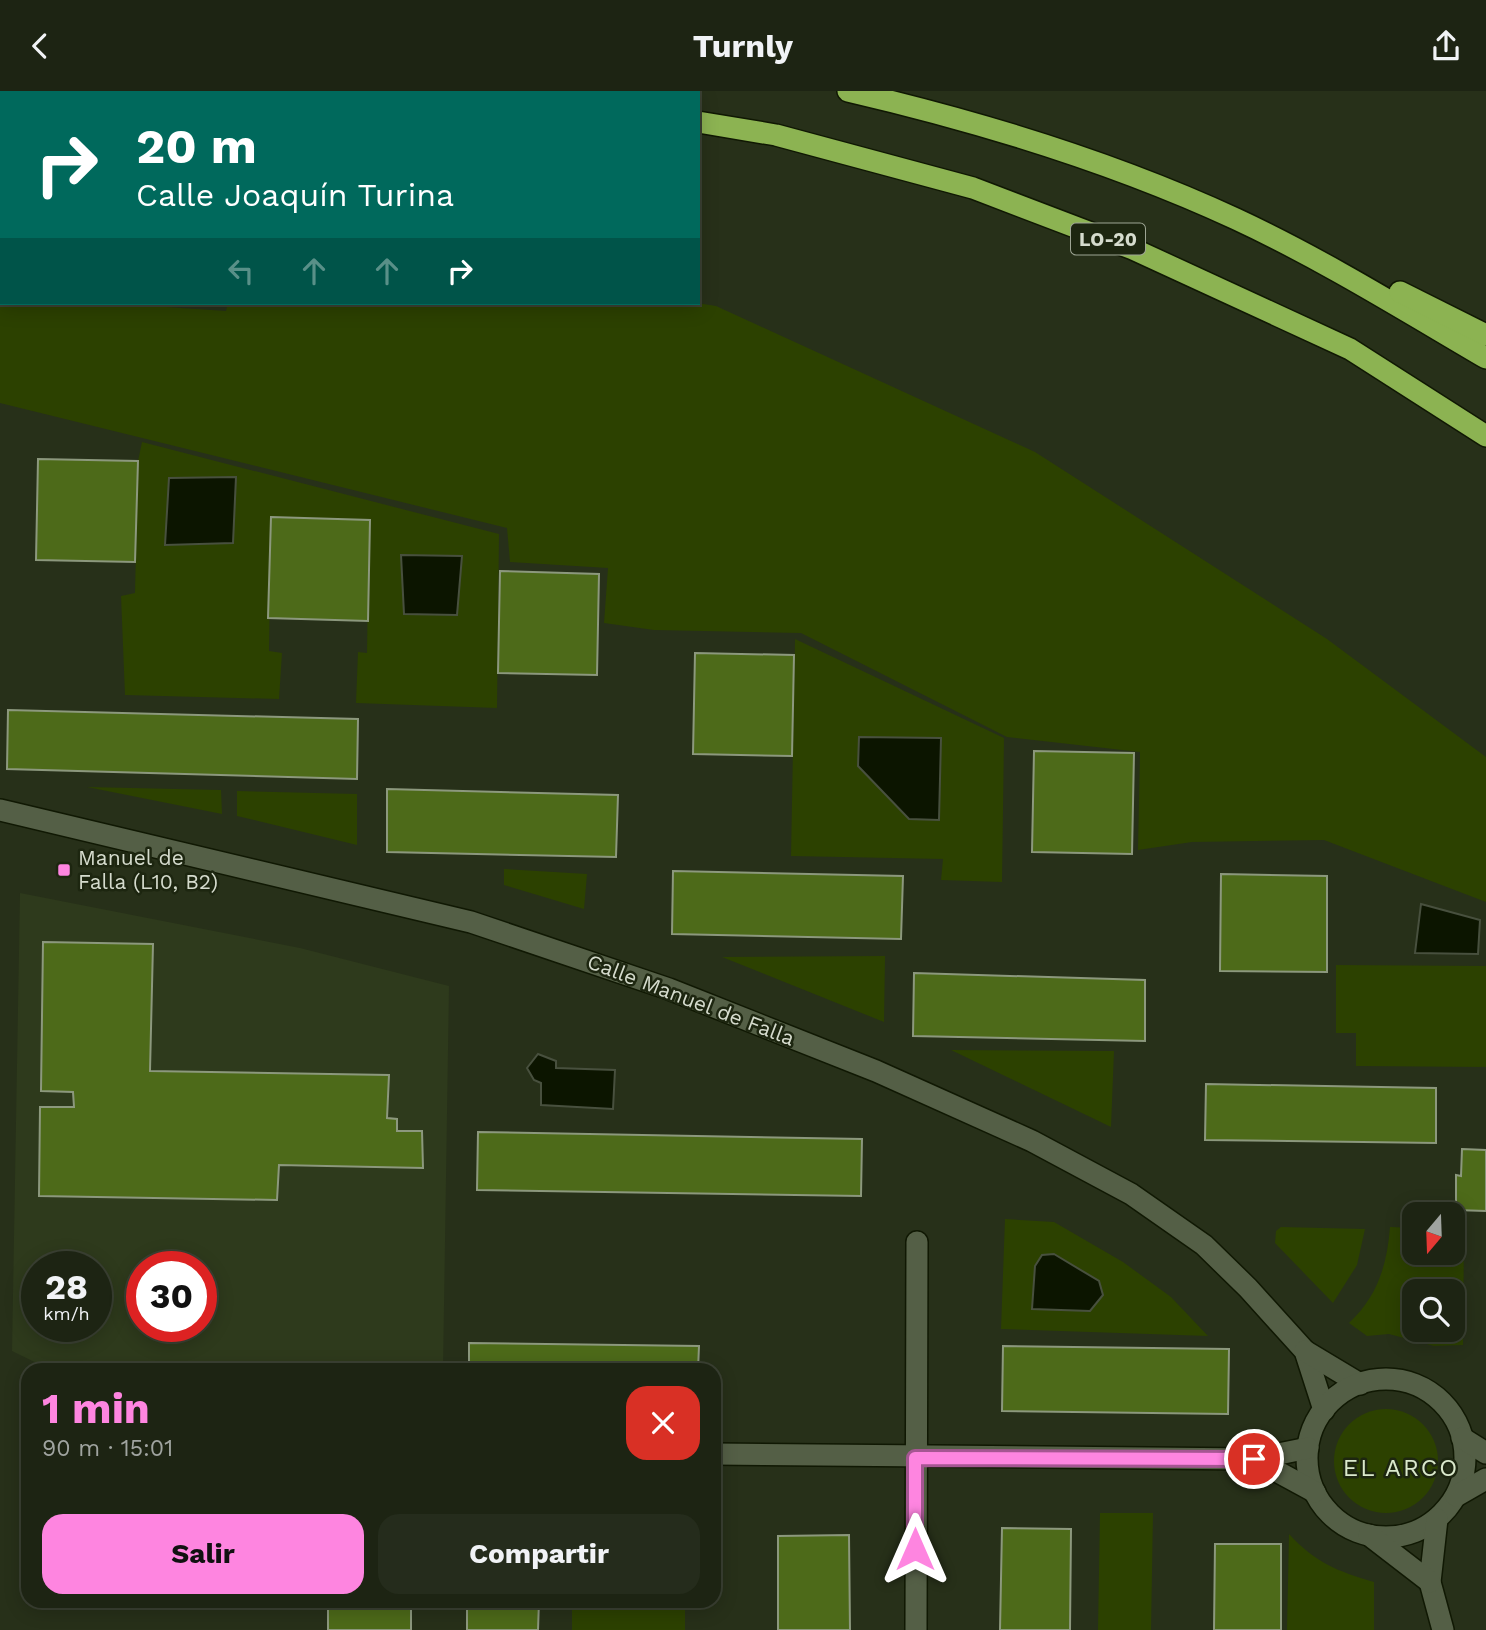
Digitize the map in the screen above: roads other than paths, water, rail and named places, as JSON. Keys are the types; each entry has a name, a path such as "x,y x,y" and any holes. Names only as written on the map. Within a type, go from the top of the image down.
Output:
{"highway":[{"path":"848,91 1027,139 1235,219 1390,287 1486,335"},
{"name":"LO-20","path":"700,122 776,135 961,184 1133,249 1350,349 1486,436"},
{"path":"1235,219 1388,299 1486,358"}],"street":[{"name":"Calle Manuel de Falla","path":"0,810 471,922 669,989 876,1071 1032,1141 1131,1194 1204,1245 1248,1288 1305,1351 1360,1384"},
{"path":"916,1630 917,1243"},
{"name":"Calle Manuel de Falla","path":"1305,1351 1324,1410"},
{"path":"1383,1379 1407,1382 1429,1392 1447,1407 1459,1427 1464,1476 1455,1496 1437,1519 1415,1532 1392,1537 1368,1535 1346,1527 1328,1512 1315,1492 1308,1469 1308,1448 1313,1428 1324,1410 1339,1395 1360,1384 1383,1379"},
{"path":"1462,1438 1486,1453"},
{"path":"721,1454 1254,1459 1308,1448"},
{"path":"1254,1459 1315,1492"},
{"path":"1455,1496 1486,1479"},
{"path":"1437,1519 1430,1582 1443,1630"},
{"path":"1368,1535 1430,1582"}],"place":[{"name":"Manuel de Falla (L10, B2)","path":"64,870"}],"district":[{"name":"EL ARCO","path":"1401,1468"}]}
